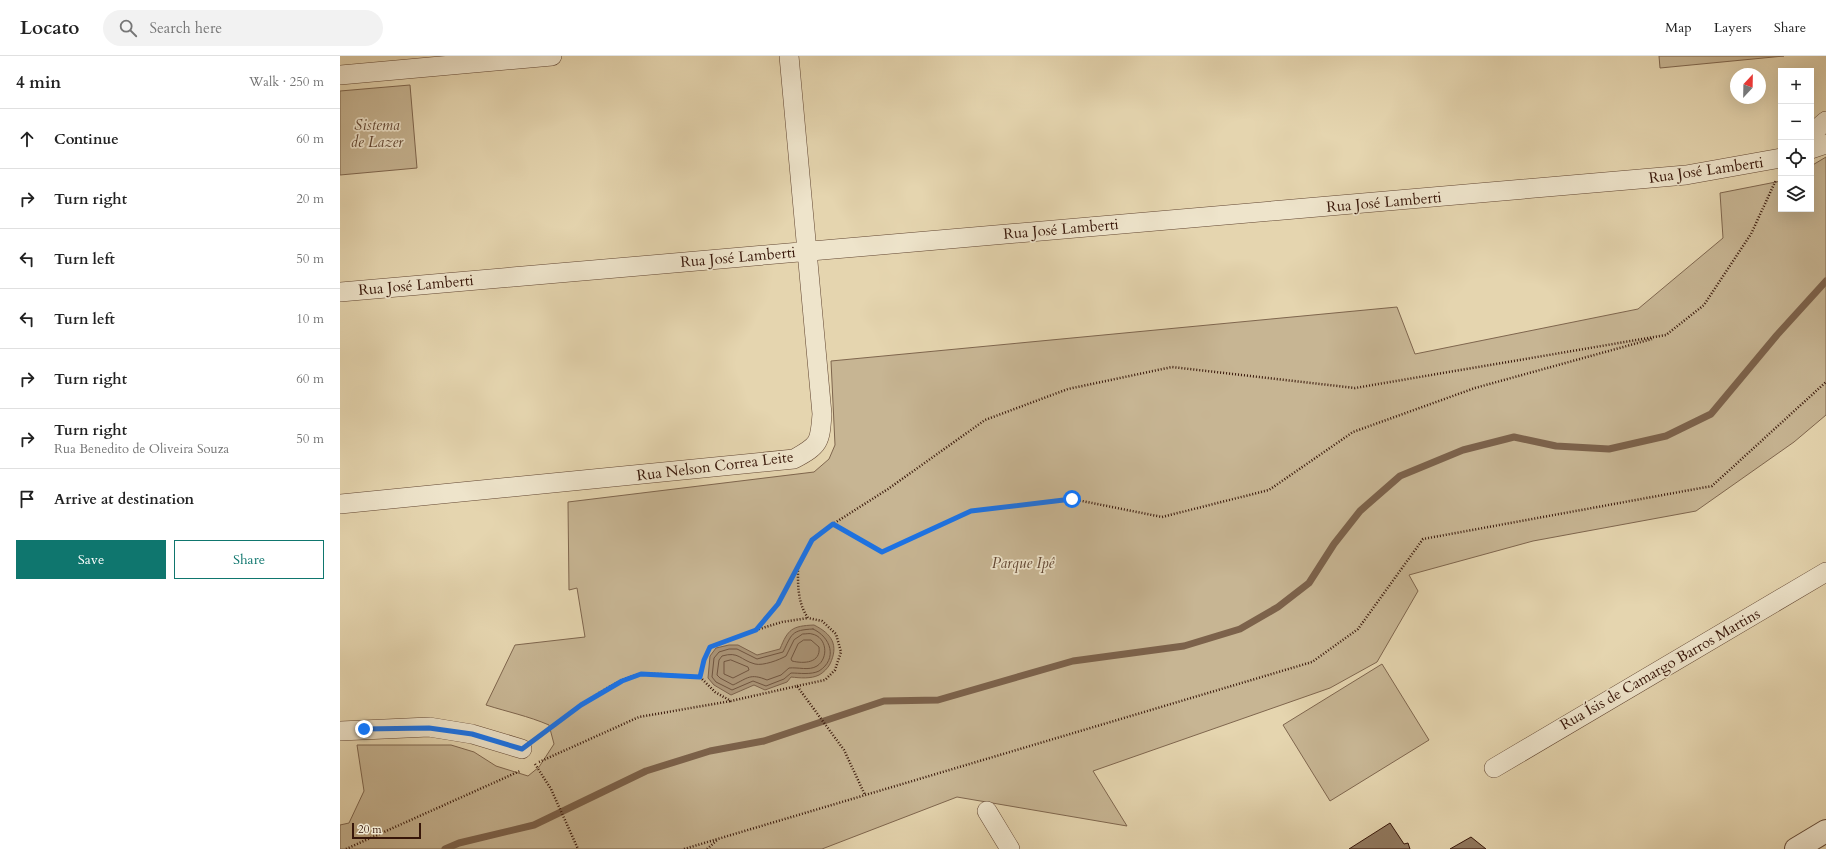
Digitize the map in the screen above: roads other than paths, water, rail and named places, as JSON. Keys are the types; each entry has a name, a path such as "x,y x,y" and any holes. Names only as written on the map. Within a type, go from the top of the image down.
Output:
{"street":[{"path":"340,75 552,56"},
{"name":"Rua Nelson Correa Leite","path":"340,504 794,460 810,450 820,437 821,421 789,56"},
{"path":"1814,131 1826,121"},
{"path":"1814,148 1826,144"},
{"name":"Rua José Lamberti","path":"340,292 1686,175 1778,159"},
{"name":"Rua Ísis de Camargo Barros Martins","path":"1494,768 1826,572"},
{"path":"340,731 429,728 472,734 522,749"},
{"path":"987,811 1010,849"},
{"path":"1796,849 1826,831"}],"water":[{"path":"814,625 829,636 834,646 833,657 830,664 819,675 809,678 791,677 787,682 765,690 754,685 731,695 714,685 708,678 710,656 716,648 729,645 738,645 757,655 780,649 788,633 792,630 801,626"}],"waterway":[{"path":"445,849 459,843 534,825 646,771 710,751 764,741 884,701 938,700 1073,661 1184,646 1240,629 1278,607 1309,583 1334,544 1360,511 1400,476 1463,450 1514,437 1556,446 1609,449 1666,436 1711,414 1777,335 1826,281"}],"park label":[{"name":"Sistema de Lazer","path":"377,134"},
{"name":"Parque Ipê","path":"1023,563"}]}
